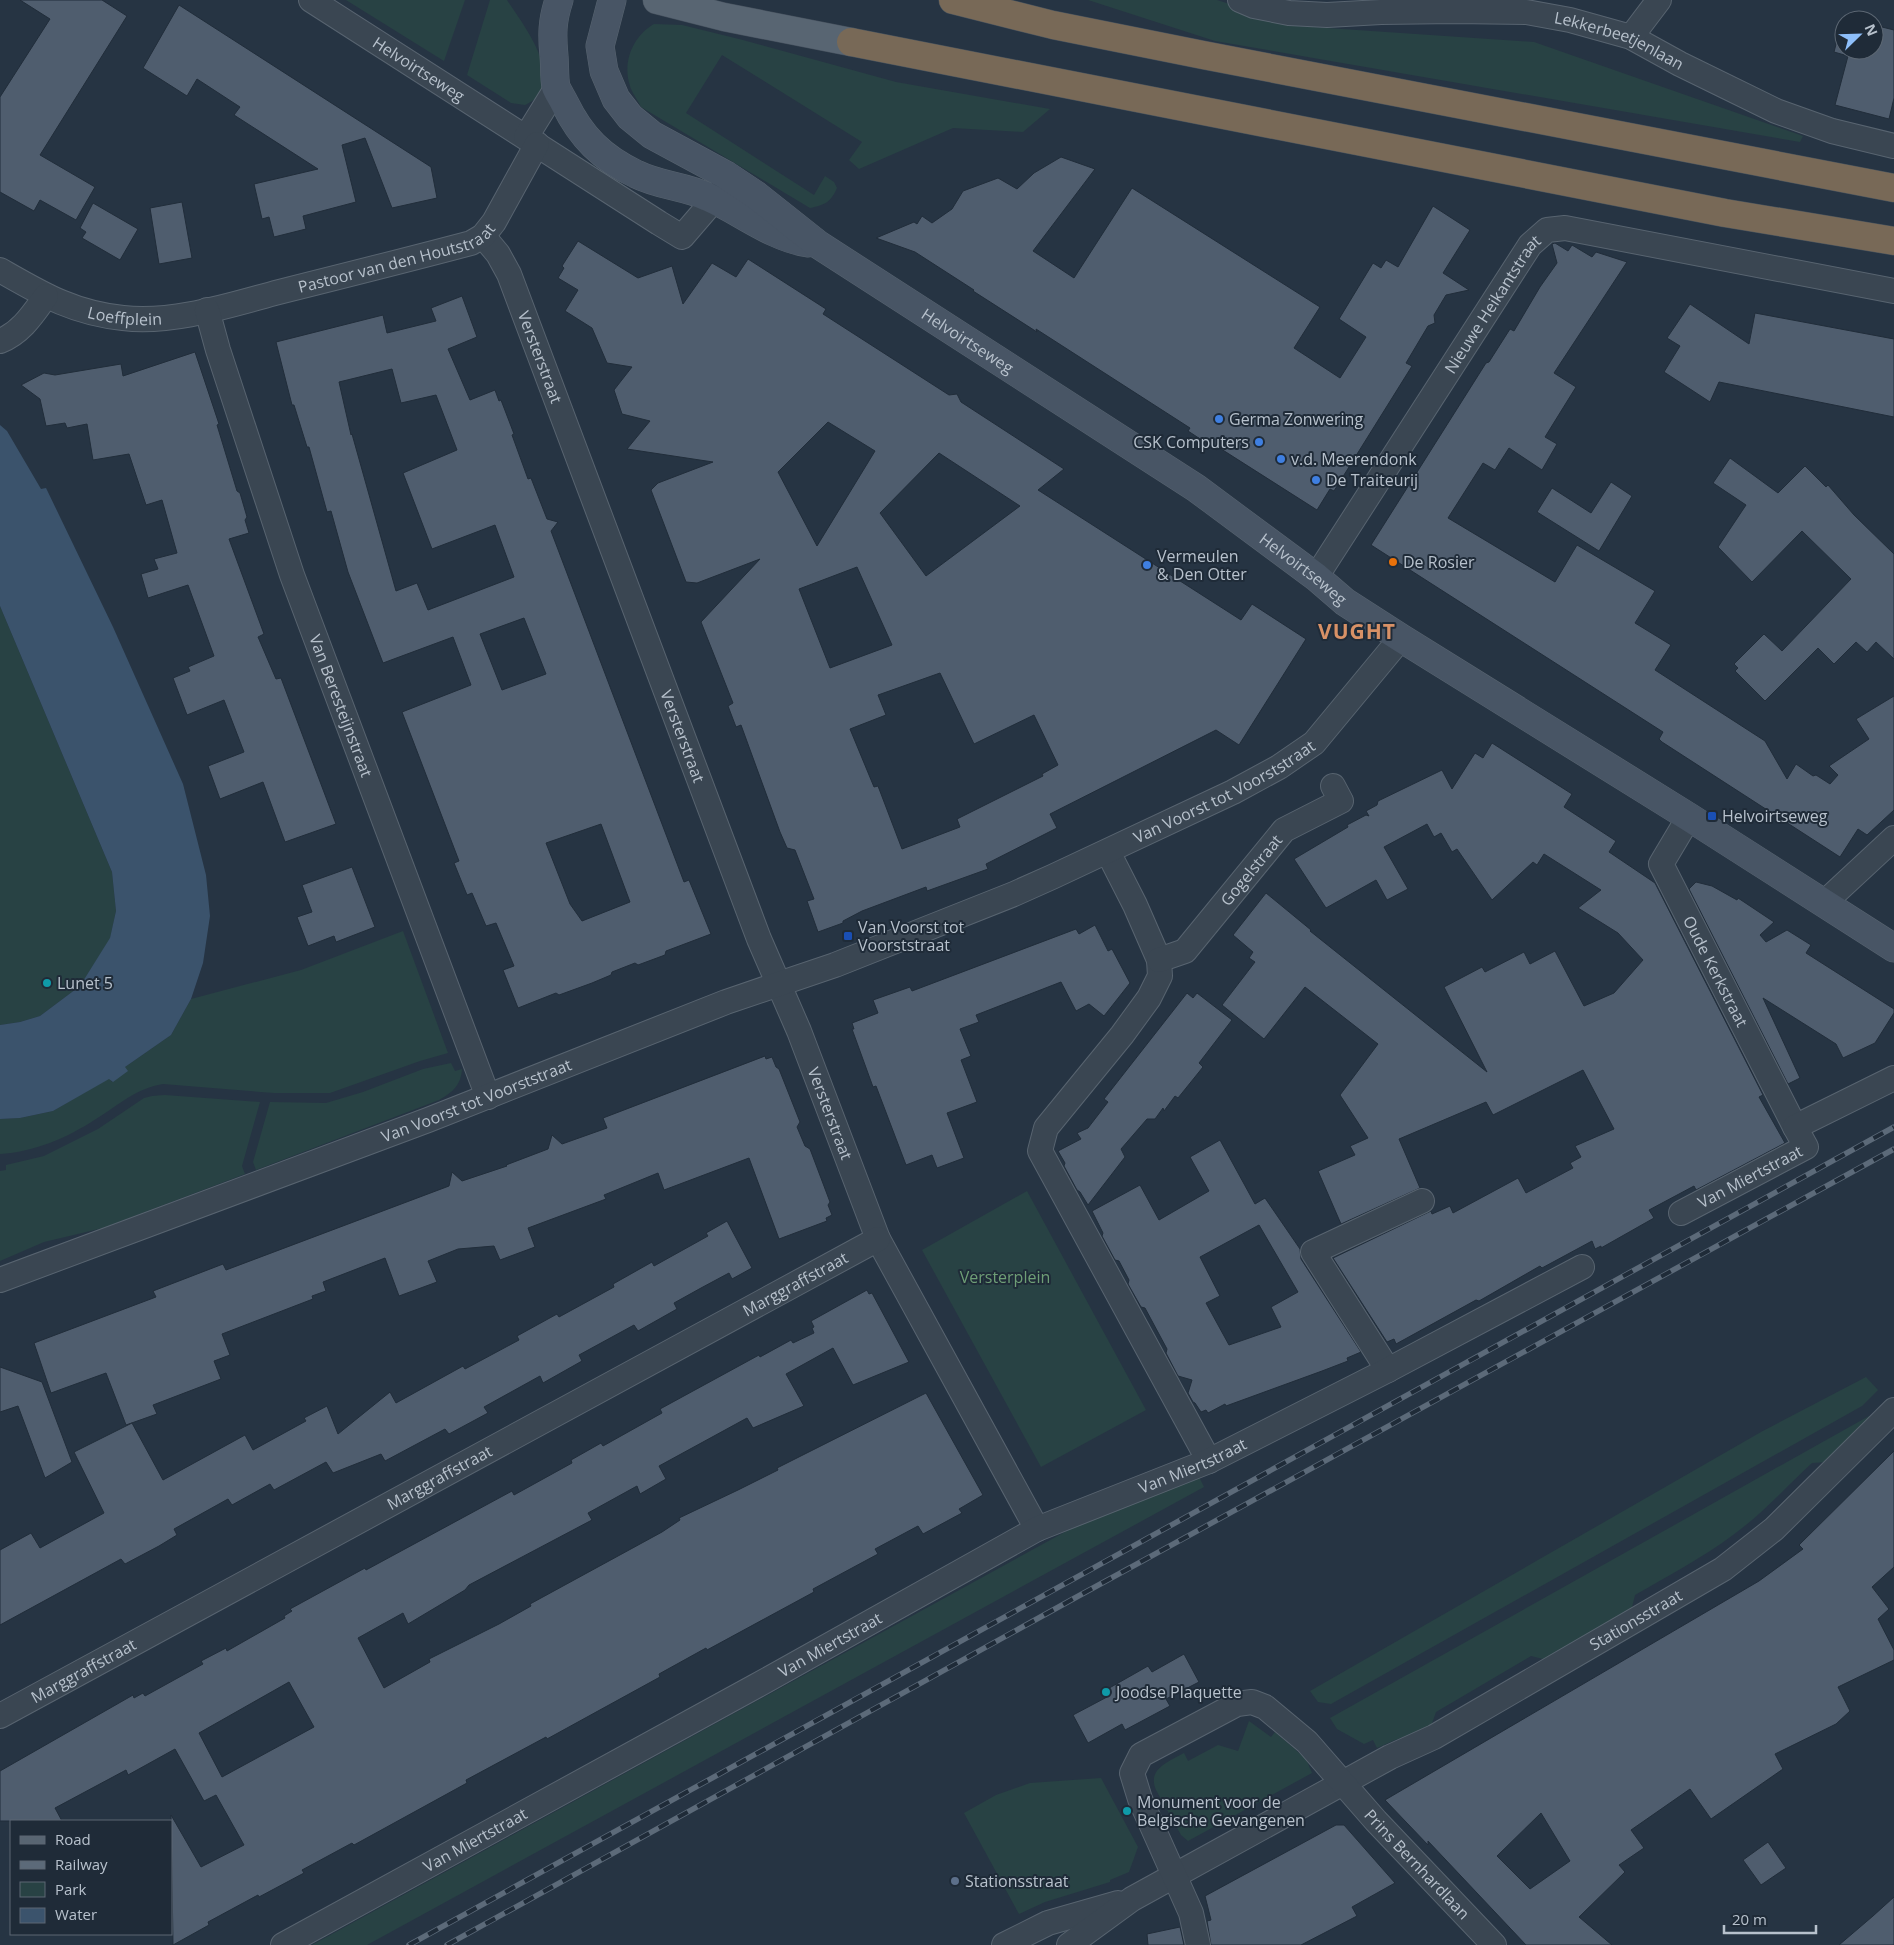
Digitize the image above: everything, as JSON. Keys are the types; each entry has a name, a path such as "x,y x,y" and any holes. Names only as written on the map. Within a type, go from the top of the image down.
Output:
{"highway":[{"path":"953,0 1053,25 1894,188"},
{"path":"851,42 1715,211 1894,241"}],"main road":[{"name":"Helvoirtseweg","path":"559,0 553,17 552,31 556,87 576,125 612,162 663,185 685,188 715,200 791,240 820,245"},
{"name":"Helvoirtseweg","path":"612,0 600,46 604,71 616,99 630,117 652,135 731,178 779,212 820,245 1196,488 1316,577 1346,602 1894,948"},
{"path":"657,0 724,17 851,42"}],"street":[{"name":"Helvoirtseweg","path":"311,0 682,237 715,200 731,178"},
{"name":"Lekkerbeetjenlaan","path":"1240,0 1254,6 1289,13 1327,16 1381,12 1526,12 1570,20 1631,37 1680,64 1776,111 1832,131 1894,146"},
{"path":"1631,37 1659,0"},
{"path":"531,140 556,87"},
{"name":"Pastoor van den Houtstraat","path":"207,310 471,243 483,236 494,222 531,140"},
{"name":"Nieuwe Heikantstraat","path":"1316,577 1530,245 1547,230 1565,228 1894,291"},
{"name":"Versterstraat","path":"483,236 498,254 509,274 759,939 799,1031 878,1239"},
{"name":"Loeffplein","path":"0,270 70,307 121,318 143,320 169,318 207,310"},
{"path":"0,341 7,338 26,323 46,296"},
{"name":"Van Beresteijnstraat","path":"207,310 292,575 488,1097"},
{"name":"Van Voorst tot Voorststraat","path":"0,1280 488,1097 726,1002 835,965 1014,894 1108,852 1233,792 1279,767 1314,743 1401,638"},
{"name":"Gogelstraat","path":"1159,960 1185,951 1284,830 1341,801 1333,786"},
{"name":"Oude Kerkstraat","path":"1689,817 1661,864 1795,1128"},
{"path":"1824,903 1894,838"},
{"path":"1108,852 1135,905 1159,960 1160,976 1149,998 1122,1035 1046,1128 1040,1151 1209,1461"},
{"name":"Van Miertstraat","path":"1681,1213 1806,1147 1795,1128 1894,1078"},
{"path":"1388,1370 1313,1252 1422,1201"},
{"path":"878,1239 1037,1529"},
{"name":"Marggraffstraat","path":"0,1716 878,1239"},
{"name":"Van Miertstraat","path":"283,1945 756,1686 1037,1529 1209,1461 1388,1370 1582,1267"},
{"name":"Stationsstraat","path":"1069,1945 1132,1899 1390,1757 1434,1737 1722,1569 1774,1529 1894,1410"},
{"path":"1198,1945 1191,1913 1140,1799 1132,1773 1140,1755 1236,1704 1252,1702 1265,1707 1307,1742 1343,1783"},
{"name":"Prins Bernhardlaan","path":"1343,1783 1376,1821 1494,1945"},
{"name":"Stationsstraat","path":"1004,1945 1048,1922 1132,1899"}],"green space":[{"path":"346,0 465,0 444,61"},
{"path":"490,0 507,0 529,33 541,59 543,84 538,96 525,105 511,103 467,75"},
{"path":"1088,0 1217,0 1298,26 1534,42 1803,136 1800,142 1215,41"},
{"path":"654,24 682,25 896,82 1050,109 1023,132 953,128 859,169 849,160 862,142 722,55 686,113 814,195 825,176 834,182 837,188 830,200 820,206 810,208 641,107 630,86 627,68 631,50 635,43 640,35"},
{"path":"0,606 112,872 116,911 110,939 80,986 40,1016 0,1025"},
{"path":"403,931 448,1053 330,1093 274,1093 163,1084 153,1086 136,1093 85,1126 62,1138 38,1147 0,1154 0,1119 20,1118 53,1111 109,1078 112,1082 125,1067 171,1035 191,999 301,970"},
{"path":"451,1063 455,1071 462,1069 460,1079 452,1091 439,1100 256,1170 253,1162 270,1102 326,1103 363,1092 423,1069"},
{"path":"165,1095 260,1102 242,1166 245,1174 103,1228 44,1242 0,1261 0,1171 6,1170 6,1165 44,1156 98,1129 144,1098"},
{"name":"Versterplein","path":"1027,1191 1146,1410 1041,1467 922,1250"},
{"path":"1866,1377 1878,1390 1862,1406 1331,1704 1318,1702 1310,1691 1761,1432"},
{"path":"1869,1416 1872,1419 1828,1462 1812,1463 1744,1527 1697,1559 1635,1595 1631,1611 1547,1660 1531,1656 1436,1712 1430,1729 1377,1748 1373,1740 1364,1744 1337,1729 1330,1718"},
{"path":"1199,1477 1204,1487 367,1945 312,1945 1074,1527"},
{"path":"1249,1721 1271,1737 1275,1732 1306,1759 1312,1773 1188,1841 1181,1835 1156,1790 1154,1777 1157,1771 1166,1763 1184,1753 1188,1761 1218,1745 1238,1751"},
{"path":"1101,1778 1138,1847 1129,1872 1110,1880 1110,1882 1045,1902 1019,1914 964,1813 996,1795 1030,1783"}],"water":[{"path":"0,425 7,431 41,489 46,488 113,627 183,784 206,875 210,916 203,963 191,999 171,1035 125,1067 128,1071 113,1082 109,1079 53,1111 20,1118 0,1119 0,1025 40,1016 80,986 110,938 116,911 112,872 0,606"}],"building":[{"path":"20,0 102,0 127,16 40,155 95,187 76,220 40,200 34,211 0,192 0,97 50,19"},
{"path":"179,5 431,167 437,198 392,208 365,138 342,145 356,202 303,216 306,229 274,237 269,217 262,219 254,184 318,169 234,115 240,107 197,79 187,96 143,68"},
{"path":"1884,28 1894,30 1894,98 1889,119 1835,105 1847,60 1884,60"},
{"path":"1061,157 1095,169 1033,251 1074,278 1132,188 1320,307 1294,348 1340,378 1366,337 1339,319 1373,263 1381,268 1386,260 1398,267 1433,206 1470,230 1443,273 1469,290 1446,295 1434,315 1435,323 1428,326 1406,363 1412,366 1334,491 1330,489 1317,510 1218,447 1217,450 1188,431 1190,428 1036,329 1037,332 915,252 876,238 914,222 917,224 922,216 932,223 952,209 963,191 998,178 1017,189 1034,173"},
{"path":"182,202 192,258 159,264 150,208"},
{"path":"93,203 138,229 120,260 82,238 86,232 80,228"},
{"path":"578,241 638,278 672,266 683,304 712,263 736,277 748,259 826,309 823,314 949,395 957,394 961,402 1064,469 1038,490 1241,620 1252,604 1306,639 1239,745 1216,730 1050,814 1057,828 986,864 988,869 927,891 926,887 862,911 843,921 843,923 818,932 807,901 814,899 795,850 787,848 780,832 741,725 736,727 728,706 733,703 701,622 760,559 697,583 686,582 651,490 658,483 713,462 627,449 650,421 622,414 614,390 632,367 607,363 592,328 565,311 578,290 558,278 564,268 562,266","holes":["828,422 875,451 817,546 778,472","939,453 1020,506 926,576 880,513","857,567 892,645 830,668 799,589","940,673 974,744 1034,715 1058,765 1042,774 1043,776 957,819 960,827 902,849 878,786 874,787 850,729 886,715 878,695"]},
{"path":"1555,243 1568,251 1572,245 1592,257 1596,252 1627,262 1554,373 1576,387 1545,437 1557,444 1542,470 1509,448 1495,470 1483,463 1448,518 1555,582 1577,545 1655,591 1635,623 1671,645 1655,670 1765,741 1787,779 1796,764 1813,776 1816,775 1830,784 1838,775 1829,766 1869,739 1856,719 1894,696 1894,810 1867,835 1858,829 1840,857 1662,742 1659,739 1663,732 1371,545 1486,363 1489,362 1510,329 1514,331 1540,287 1557,263 1552,244"},
{"path":"462,296 477,337 448,349 470,400 495,390 499,401 501,400 514,434 512,435 528,479 531,478 547,519 558,522 551,531 684,882 689,880 711,934 666,951 665,955 638,965 635,963 612,972 611,975 592,983 559,995 556,993 518,1008 503,970 514,966 496,923 486,926 472,893 467,895 454,863 459,861 402,712 471,685 453,637 383,663 348,572 331,511 327,512 309,447 307,447 294,405 292,405 276,342 383,315 387,333 436,321 431,308","holes":["392,369 401,403 436,395 457,450 403,473 432,549 495,525 514,577 428,610 417,583 396,591 351,435 339,382","524,618 546,674 502,690 480,634","601,824 630,902 582,921 570,904 546,843"]},
{"path":"1690,304 1749,344 1755,313 1894,339 1894,417 1719,382 1710,402 1664,372 1680,346 1667,338"},
{"path":"195,352 219,424 217,425 237,491 240,493 247,517 245,520 249,533 229,539 264,634 258,637 276,679 281,678 336,824 285,842 263,782 220,799 208,766 244,752 224,700 187,715 173,678 190,671 188,667 214,656 188,585 148,598 141,574 158,569 154,559 177,553 162,500 146,505 129,454 93,460 87,424 67,428 65,423 46,426 40,399 21,385 44,373 55,375 121,364 123,376"},
{"path":"1730,458 1778,493 1805,466 1826,487 1828,485 1854,515 1894,554 1894,659 1876,642 1867,652 1856,642 1834,664 1818,648 1765,701 1735,671 1738,668 1734,664 1764,634 1782,651 1851,579 1802,531 1752,582 1718,547 1746,505 1713,483"},
{"path":"1611,482 1632,496 1599,551 1537,512 1552,488 1591,513"},
{"path":"1492,743 1572,794 1564,807 1616,841 1609,852 1655,883 1763,1095 1759,1097 1785,1143 1696,1190 1694,1186 1649,1210 1654,1218 1601,1248 1601,1246 1595,1249 1592,1241 1542,1268 1540,1266 1479,1301 1476,1300 1396,1344 1394,1339 1387,1342 1333,1258 1431,1211 1432,1214 1450,1206 1453,1213 1518,1178 1526,1193 1573,1168 1570,1163 1581,1157 1575,1146 1614,1129 1583,1070 1493,1115 1486,1102 1399,1139 1420,1188 1341,1224 1318,1171 1355,1155 1350,1146 1368,1138 1340,1095 1378,1044 1305,987 1264,1039 1222,1005 1255,962 1249,958 1253,952 1233,935 1266,893 1310,931 1487,1072 1444,987 1482,967 1485,972 1524,952 1530,964 1555,951 1584,1006 1614,993 1643,960 1618,933 1578,908 1601,890 1544,854 1537,865 1533,862 1492,900 1457,849 1452,852 1441,833 1434,837 1427,824 1384,847 1408,889 1387,900 1376,880 1326,908 1294,859 1348,827 1347,825 1366,815 1369,816 1366,811 1377,805 1378,801 1442,770 1452,789 1475,753 1483,758"},
{"path":"352,867 375,927 336,942 334,936 308,946 297,917 312,912 302,885"},
{"path":"1696,882 1712,886 1737,900 1738,898 1774,922 1760,935 1766,942 1787,930 1811,945 1806,953 1894,1009 1894,1013 1875,1043 1843,1058 1836,1044 1763,998 1800,1078 1788,1084 1689,889"},
{"path":"1095,925 1108,951 1112,949 1130,983 1104,1016 1089,1004 1076,1011 1061,982 976,1015 979,1022 960,1029 971,1056 961,1060 977,1102 947,1113 964,1158 937,1168 932,1155 906,1165 876,1086 873,1087 852,1029 854,1029 852,1023 878,1013 873,1000 910,987 912,991 1076,929 1079,934"},
{"path":"1187,993 1193,998 1197,993 1232,1020 1199,1063 1203,1067 1178,1098 1175,1096 1164,1111 1163,1108 1155,1119 1147,1119 1121,1149 1125,1157 1088,1205 1077,1190 1058,1151 1081,1139 1077,1133 1088,1128 1108,1102 1104,1099"},
{"path":"765,1056 766,1059 772,1057 776,1067 779,1069 800,1122 797,1127 805,1146 810,1149 830,1202 828,1205 832,1215 826,1218 827,1221 779,1239 749,1158 664,1190 658,1173 604,1195 606,1199 528,1228 535,1247 500,1260 494,1246 458,1249 428,1261 437,1282 399,1296 385,1258 323,1282 326,1291 312,1296 313,1299 222,1334 230,1355 214,1361 221,1379 153,1405 157,1414 126,1425 106,1373 51,1393 34,1343 156,1297 153,1291 223,1264 226,1270 449,1186 452,1172 462,1181 507,1166 548,1149 552,1135 562,1144 607,1128 603,1118"},
{"path":"1220,1140 1255,1204 1265,1198 1300,1249 1301,1259 1361,1352 1347,1358 1348,1361 1322,1371 1226,1406 1225,1404 1208,1413 1206,1410 1201,1412 1188,1393 1192,1380 1178,1376 1166,1353 1167,1349 1145,1308 1141,1307 1128,1284 1129,1280 1102,1236 1103,1233 1092,1211 1140,1185 1159,1220 1209,1191 1190,1157","holes":["1259,1225 1298,1292 1271,1307 1281,1327 1229,1345 1206,1303 1220,1296 1200,1257"]},
{"path":"727,1221 752,1268 732,1279 729,1273 674,1303 677,1309 638,1331 634,1325 579,1355 582,1361 543,1383 540,1376 484,1407 488,1413 449,1434 445,1429 385,1461 381,1454 333,1473 326,1462 274,1490 270,1484 232,1505 228,1499 174,1529 177,1535 159,1546 125,1564 121,1559 0,1625 0,1550 31,1533 40,1548 104,1513 74,1452 132,1423 163,1480 245,1435 253,1450 306,1421 304,1418 327,1406 338,1434 390,1392 396,1403 463,1366 465,1369 519,1340 517,1336 557,1314 559,1317 614,1287 613,1284 652,1262 654,1266 708,1236 706,1233"},
{"path":"867,1290 869,1294 872,1293 909,1362 853,1385 833,1348 786,1374 804,1406 753,1428 747,1418 659,1466 666,1479 640,1494 637,1486 588,1513 592,1520 469,1585 465,1590 408,1624 403,1613 358,1638 384,1688 430,1662 429,1659 499,1624 531,1606 530,1604 662,1532 680,1520 679,1518 778,1470 777,1468 926,1393 983,1495 959,1509 962,1513 923,1534 918,1526 875,1549 878,1554 813,1589 814,1592 707,1650 706,1648 659,1674 660,1677 547,1739 546,1737 466,1780 467,1783 354,1845 352,1843 302,1870 304,1873 208,1922 209,1925 173,1945 171,1815 201,1867 244,1845 216,1795 204,1801 175,1749 128,1775 126,1770 55,1808 61,1820 0,1821 0,1771 133,1695 134,1698 143,1693 145,1696 203,1664 201,1661 226,1648 227,1651 285,1618 284,1616 292,1611 290,1609 365,1568 366,1570 512,1491 514,1495 572,1463 571,1460 601,1443 603,1446 662,1413 660,1409 759,1355 760,1357 791,1340 793,1343 814,1333 812,1328 814,1327 811,1321","holes":["289,1682 314,1727 222,1777 199,1733"]},
{"path":"0,1367 42,1382 72,1462 45,1478 18,1406 0,1412"},
{"path":"1894,1451 1894,1567 1872,1587 1889,1609 1878,1619 1894,1650 1894,1660 1838,1687 1850,1711 1836,1724 1775,1754 1783,1769 1711,1819 1690,1789 1631,1830 1644,1848 1619,1865 1625,1872 1579,1917 1612,1945 1526,1945 1428,1841 1428,1845 1385,1800 1759,1581 1803,1549 1799,1545","holes":["1541,1813 1570,1861 1530,1889 1497,1856"]},
{"path":"1184,1654 1199,1682 1166,1699 1170,1706 1125,1730 1122,1724 1088,1743 1073,1715 1107,1697 1104,1691 1148,1666 1152,1672"},
{"path":"1336,1825 1344,1825 1395,1883 1352,1907 1357,1916 1301,1945 1211,1945 1207,1921 1211,1920 1205,1896"},
{"path":"1768,1842 1786,1868 1761,1885 1743,1860"},
{"path":"1894,1897 1894,1945 1839,1945 1873,1916"},
{"path":"1180,1927 1184,1945 1148,1945 1147,1934"}],"railway":[{"path":"409,1945 1894,1127"},
{"path":"447,1945 1894,1149"}],"place":[{"name":"Germa Zonwering","path":"1219,419"},
{"name":"CSK Computers","path":"1259,442"},
{"name":"v.d. Meerendonk","path":"1281,459"},
{"name":"De Traiteurij","path":"1316,480"},
{"name":"De Rosier","path":"1393,562"},
{"name":"Vermeulen & Den Otter","path":"1147,565"},
{"name":"Helvoirtseweg","path":"1712,816"},
{"name":"Van Voorst tot Voorststraat","path":"848,936"},
{"name":"Lunet 5","path":"47,983"},
{"name":"Joodse Plaquette","path":"1106,1692"},
{"name":"Monument voor de Belgische Gevangenen","path":"1127,1811"},
{"name":"Stationsstraat","path":"955,1881"}],"district":[{"name":"VUGHT","path":"1357,631"}]}
